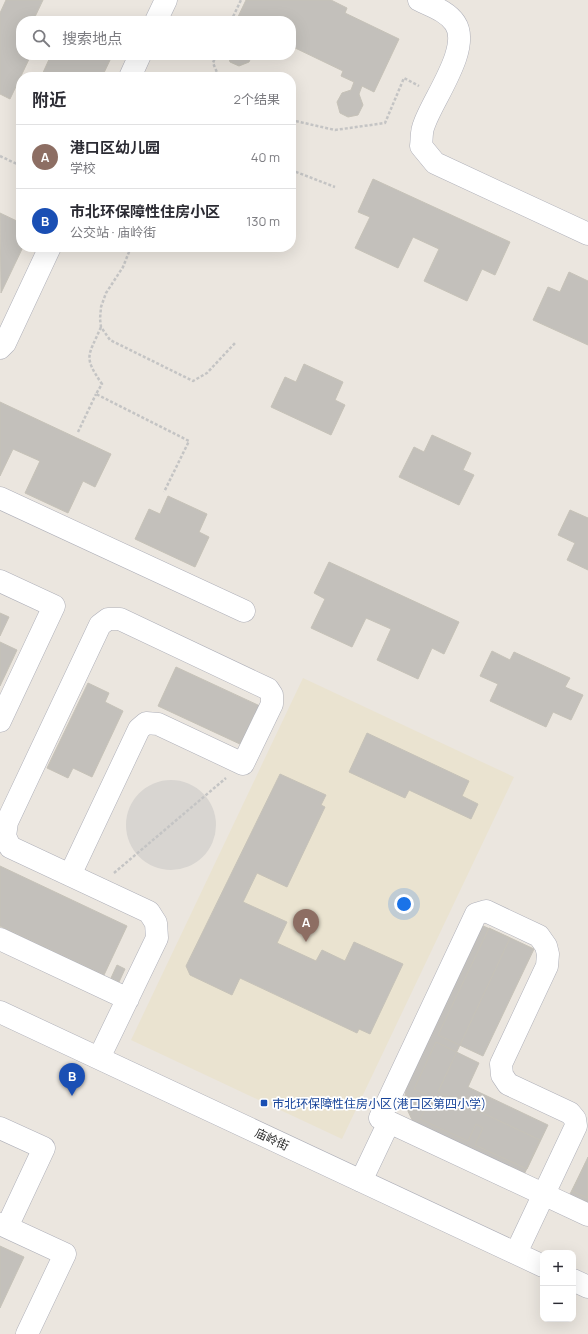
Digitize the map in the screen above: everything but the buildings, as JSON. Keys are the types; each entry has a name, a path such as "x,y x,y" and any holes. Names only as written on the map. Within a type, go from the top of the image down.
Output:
{"street":[{"path":"158,16 166,0"},
{"path":"418,0 441,11 455,23 460,39 457,53 423,126 421,146 435,163 588,234"},
{"path":"132,72 138,60"},
{"path":"0,348 5,343 48,252"},
{"path":"0,498 244,611"},
{"path":"0,581 54,606 0,721"},
{"path":"70,875 139,729 146,723 158,724 243,764 272,704 272,695 268,689 120,619 108,619 100,625 7,822 5,836 10,847 149,912 156,923 157,938 99,1058"},
{"path":"516,1254 544,1194 576,1126 576,1119 570,1113 508,1084 502,1075 501,1064 547,966 548,954 546,946 539,936 486,911 476,914 380,1118 544,1194 588,1215"},
{"path":"0,939 128,998"},
{"name":"庙岭街","path":"0,1012 540,1265"},
{"path":"361,1181 389,1122"},
{"path":"0,1128 44,1148 3,1226 65,1254 27,1334"},
{"path":"576,1281 588,1287"}],"path":[{"path":"233,16 241,0"},
{"path":"214,60 213,63 217,72"},
{"path":"296,123 335,130 385,123 404,78 438,95"},
{"path":"0,156 16,164"},
{"path":"296,172 335,187"},
{"path":"129,252 123,266 106,293 101,307 101,327 110,340 193,381 207,373 235,343"},
{"path":"78,432 102,384 90,366 89,355 101,327"},
{"path":"96,394 189,441 164,492"},
{"path":"97,888 243,764"}],"shaded area":[{"path":"303,678 514,777 342,1139 131,1040"},
{"path":"162,780 180,780 196,787 209,800 216,816 216,834 209,850 196,863 180,870 162,870 146,863 133,850 126,834 126,816 133,800 146,787"}],"place":[{"name":"港口区幼儿园","path":"306,942"},
{"name":"巿北环保障性住房小区","path":"72,1096"},
{"name":"巿北环保障性住房小区(港口区第四小学)","path":"264,1103"}]}
